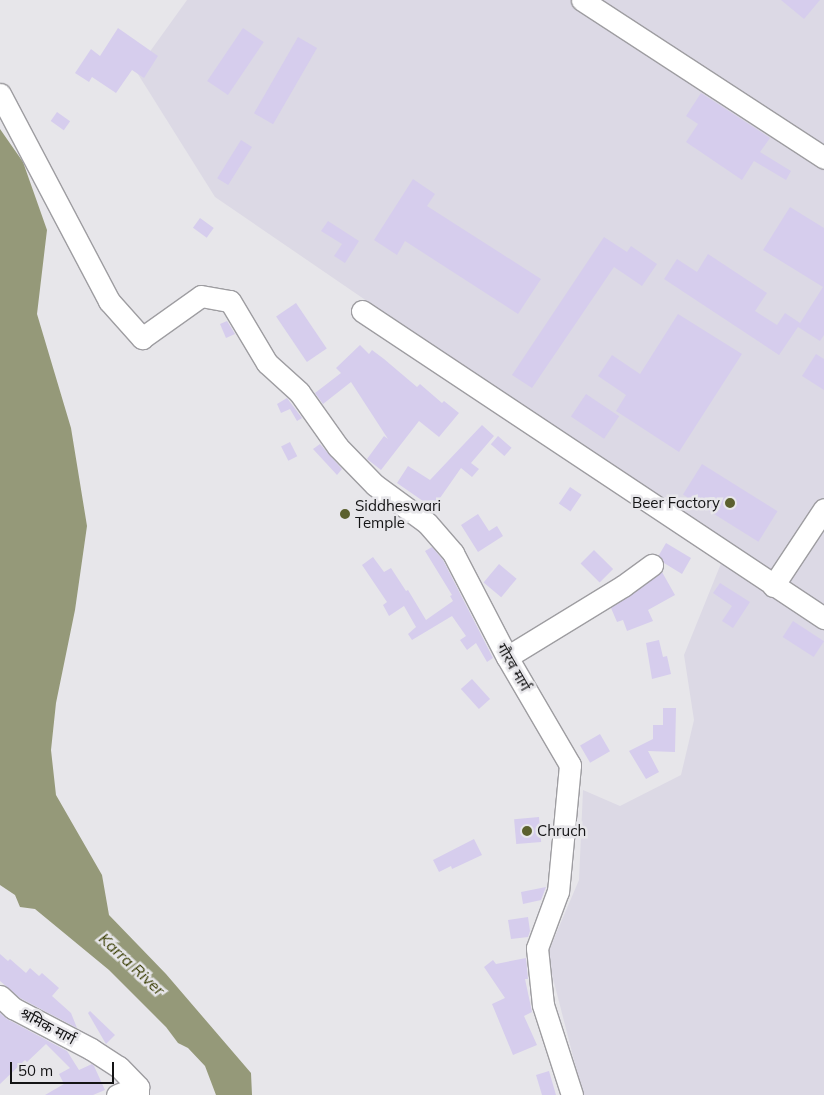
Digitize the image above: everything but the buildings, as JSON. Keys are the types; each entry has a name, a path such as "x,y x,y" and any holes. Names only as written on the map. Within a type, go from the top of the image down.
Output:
{"street":[{"path":"582,0 824,158"},
{"name":"गौरव मार्ग","path":"0,94 109,301 142,338 201,296 230,302 267,363 300,392 338,447 375,484 427,523 453,553 507,657 570,765 558,891 537,948 543,1006 572,1095"},
{"path":"362,310 773,586 824,618"},
{"path":"773,586 824,509"},
{"path":"507,657 623,586 652,565"},
{"name":"श्रमिक मार्ग","path":"0,996 13,1008 98,1054 118,1067 138,1091"},
{"path":"117,1095 138,1091"}],"shaded area":[{"path":"187,0 824,0 824,614 215,197 136,71"},
{"path":"722,561 824,629 824,1095 583,1095 547,955 579,880 583,790 620,806 681,775 694,720 684,655"}],"water":[{"name":"Karra River","path":"0,129 23,162 47,230 37,314 71,428 87,526 75,610 56,703 51,750 56,795 102,875 109,915 166,974 251,1073 252,1095 216,1095 205,1066 188,1048 178,1043 166,1027 109,970 35,909 20,907 15,895 0,885"}],"place":[{"name":"Beer Factory","path":"730,503"},
{"name":"Siddheswari Temple","path":"345,514"},
{"name":"Chruch","path":"527,831"}]}
